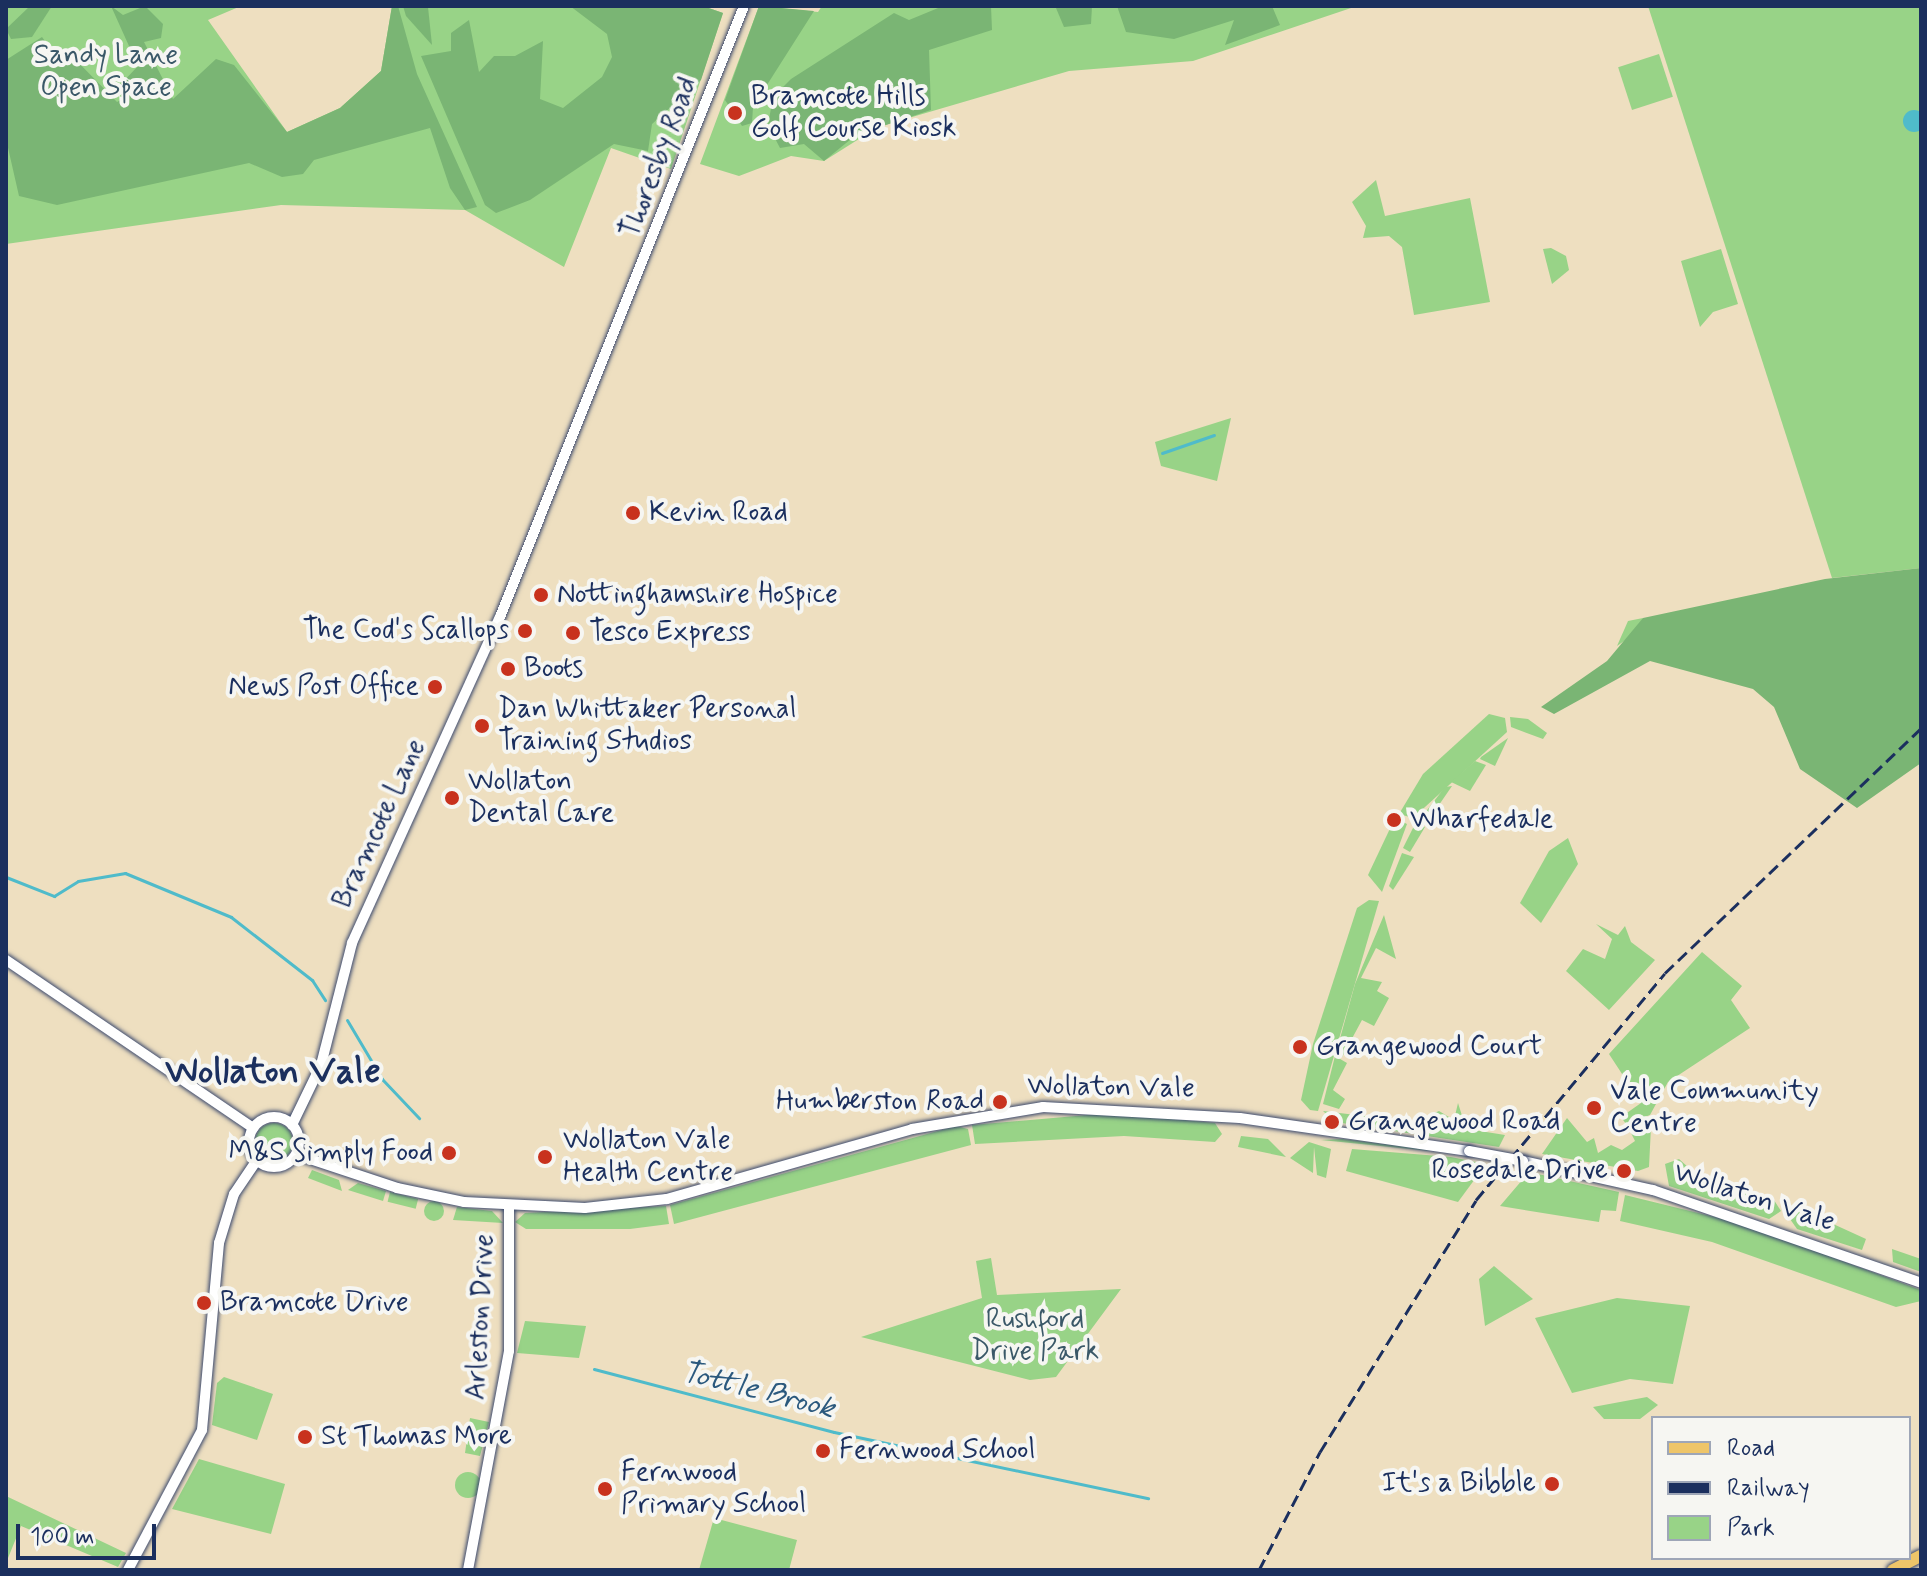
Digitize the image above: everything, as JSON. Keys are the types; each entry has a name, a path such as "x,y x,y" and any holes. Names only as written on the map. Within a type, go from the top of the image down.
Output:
{"main road":[{"path":"1893,1570 1921,1556"}],"street":[{"name":"Thoresby Road","path":"620,326 744,6"},
{"name":"Bramcote Lane","path":"292,1125 321,1065 352,943 462,706 620,326"},
{"path":"6,960 253,1128"},
{"name":"Wollaton Vale","path":"256,1161 278,1163 298,1155 397,1188 509,1207 667,1199 912,1129 1043,1107 1240,1118 1469,1151 1653,1190 1921,1283"},
{"path":"253,1128 271,1120 292,1125 298,1155"},
{"path":"128,1570 202,1430 219,1243 234,1194 256,1161 249,1146 253,1128"},
{"name":"Arleston Drive","path":"468,1570 509,1351 509,1207"}],"green space":[{"name":"Sandy Lane Open Space","path":"6,6 241,6 208,20 287,132 340,108 381,71 392,6 703,6 723,13 671,169 611,148 564,267 465,210 281,205 6,244"},
{"path":"30,6 52,6 32,37 11,39 6,29"},
{"path":"111,6 123,15 145,6 163,24 161,38 144,42 173,99 216,59 234,65 287,132 340,108 381,71 392,6 398,6 417,74 477,207 465,210 450,188 430,128 314,160 303,174 282,177 249,163 57,205 19,196 6,139 6,60 42,37 62,64 73,57 117,102 126,97 120,85 138,66"},
{"path":"403,6 428,7 432,45 406,16"},
{"path":"570,6 703,6 723,13 701,80 652,124 648,151 614,144 530,200 496,213 485,205 421,56 451,51 451,33 469,20 479,72 494,56 515,56 543,41 540,99 563,108 602,77 612,57 607,34"},
{"path":"759,6 818,12 822,6 1357,6 1193,61 1069,71 878,127 824,161 791,156 739,176 700,164"},
{"path":"759,6 814,11 753,107 752,123 742,126 725,100"},
{"path":"943,6 991,6 992,30 929,50 931,110 856,135 824,161 804,144 780,148 768,125 773,97 791,79 894,13 909,20"},
{"path":"1092,6 1091,24 1064,27 1056,8"},
{"path":"1117,6 1272,6 1280,25 1225,45 1234,20 1174,39 1126,32"},
{"path":"1648,6 1921,6 1921,568 1832,578"},
{"path":"1659,54 1673,97 1632,110 1618,67"},
{"path":"1376,180 1385,216 1470,198 1490,302 1414,315 1402,247 1389,236 1363,238 1366,226 1352,202"},
{"path":"1551,248 1566,256 1569,270 1552,284 1543,249"},
{"path":"1721,249 1738,304 1713,312 1700,327 1681,261"},
{"path":"1231,418 1217,481 1161,466 1155,442"},
{"path":"1921,568 1921,763 1857,808 1800,769 1774,707 1753,689 1650,661 1554,714 1541,707 1607,661 1643,618 1825,579"},
{"path":"1643,618 1637,632 1617,646 1628,621"},
{"path":"1489,714 1505,718 1507,732 1413,818 1399,814 1423,774"},
{"path":"1510,717 1528,719 1547,733 1543,739 1511,727"},
{"path":"1508,738 1495,766 1480,759 1481,757"},
{"path":"1475,761 1486,765 1470,791 1451,782"},
{"path":"1452,786 1428,821 1421,818 1445,787"},
{"path":"1395,818 1407,824 1382,892 1368,875"},
{"path":"1415,824 1425,827 1410,852 1403,848"},
{"path":"1568,838 1578,864 1541,923 1520,903 1549,851"},
{"path":"1402,853 1414,857 1393,890 1389,886"},
{"path":"1369,900 1379,901 1318,1111 1310,1110 1301,1100 1313,1044 1357,908"},
{"path":"1384,915 1396,959 1376,948 1361,978 1382,982 1377,991 1389,998 1374,1026 1362,1020 1342,1057 1336,1053 1355,984"},
{"path":"1596,924 1618,935 1625,926 1631,942 1655,960 1609,1010 1566,971 1583,949 1605,959 1612,939"},
{"path":"1702,952 1742,986 1731,1000 1750,1028 1668,1082 1650,1115 1626,1124 1621,1117 1641,1103 1609,1054"},
{"path":"1335,1056 1347,1063 1333,1090 1345,1099 1339,1109 1323,1104"},
{"path":"1458,1103 1465,1125 1421,1119 1439,1111 1454,1120"},
{"path":"1323,1111 1505,1135 1499,1147 1335,1122"},
{"path":"1110,1113 1215,1123 1222,1134 1215,1142 1124,1136 975,1144 972,1125"},
{"path":"1567,1118 1587,1142 1594,1138 1598,1153 1611,1145 1622,1150 1635,1141 1631,1133 1651,1127 1649,1167 1638,1171 1542,1154"},
{"path":"274,1123 287,1129 293,1142 287,1155 274,1161 261,1155 255,1142 261,1129"},
{"path":"956,1126 968,1129 971,1145 674,1224 670,1205"},
{"path":"1241,1136 1268,1139 1286,1157 1238,1147"},
{"path":"1342,1139 1430,1149 1430,1151 1321,1140"},
{"path":"1309,1142 1331,1149 1326,1178 1317,1175 1314,1147 1313,1173 1290,1158"},
{"path":"1352,1149 1451,1157 1486,1164 1458,1202 1346,1171"},
{"path":"1679,1159 1708,1185 1772,1197 1781,1211 1769,1219 1669,1186 1665,1164"},
{"path":"312,1170 339,1180 342,1191 308,1178"},
{"path":"1529,1172 1619,1192 1616,1211 1601,1210 1599,1222 1500,1206"},
{"path":"358,1183 386,1191 383,1201 348,1190"},
{"path":"390,1192 418,1199 416,1209 388,1202"},
{"path":"1625,1195 1739,1223 1921,1290 1921,1301 1896,1307 1712,1242 1620,1221"},
{"path":"434,1201 441,1204 444,1211 441,1218 434,1221 427,1218 424,1211 427,1204"},
{"path":"666,1206 669,1224 630,1229 526,1229 515,1222 525,1213"},
{"path":"457,1207 492,1211 503,1223 453,1220"},
{"path":"1796,1207 1866,1239 1862,1250 1797,1229 1790,1219"},
{"path":"1892,1249 1921,1259 1921,1272 1893,1262"},
{"name":"Rushford Drive Park","path":"991,1258 997,1295 1121,1289 1056,1377 1030,1380 861,1337 982,1298 976,1261"},
{"path":"1494,1266 1533,1299 1485,1326 1479,1279"},
{"path":"1617,1298 1690,1306 1673,1384 1630,1379 1572,1393 1535,1318"},
{"path":"525,1321 586,1326 579,1358 517,1353"},
{"path":"224,1377 273,1394 257,1440 212,1425 217,1383"},
{"path":"1647,1397 1658,1405 1640,1419 1604,1419 1593,1407"},
{"path":"470,1418 489,1422 480,1456 465,1453"},
{"path":"199,1459 285,1484 271,1534 172,1509"},
{"path":"468,1472 477,1476 481,1485 477,1494 468,1498 459,1494 455,1485 459,1476"},
{"path":"6,1496 126,1553 118,1567 21,1526 6,1563"},
{"path":"714,1518 797,1540 789,1570 699,1570"}],"water":[{"path":"1914,110 1922,113 1925,121 1922,129 1914,132 1906,129 1903,121 1906,113"}],"waterway":[{"path":"1162,453 1214,435"},
{"name":"Tottle Brook","path":"6,877 54,896 78,881 125,873 231,917 312,980 325,1000"},
{"name":"Tottle Brook","path":"347,1020 382,1079 419,1118"},
{"name":"Tottle Brook","path":"594,1369 834,1432 1148,1498"}],"railway":[{"path":"1259,1570 1320,1452 1476,1200 1665,973 1921,728"}],"place":[{"name":"Bramcote Hills Golf Course Kiosk","path":"735,113"},
{"name":"Kevin Road","path":"633,513"},
{"name":"Nottinghamshire Hospice","path":"541,595"},
{"name":"The Cod's Scallops","path":"525,631"},
{"name":"Tesco Express","path":"573,633"},
{"name":"Boots","path":"508,669"},
{"name":"News Post Office","path":"435,687"},
{"name":"Dan Whittaker Personal Training Studios","path":"482,726"},
{"name":"Wollaton Dental Care","path":"452,798"},
{"name":"Wharfedale","path":"1394,820"},
{"name":"Grangewood Court","path":"1300,1047"},
{"name":"Humberston Road","path":"1000,1102"},
{"name":"Vale Community Centre","path":"1594,1108"},
{"name":"Grangewood Road","path":"1332,1122"},
{"name":"M&S Simply Food","path":"449,1153"},
{"name":"Wollaton Vale Health Centre","path":"545,1157"},
{"name":"Rosedale Drive","path":"1624,1171"},
{"name":"Bramcote Drive","path":"204,1303"},
{"name":"St Thomas More","path":"305,1437"},
{"name":"Fernwood School","path":"823,1451"},
{"name":"It's a Bibble","path":"1552,1484"},
{"name":"Fernwood Primary School","path":"605,1489"}],"district":[{"name":"Wollaton Vale","path":"273,1073"}]}
